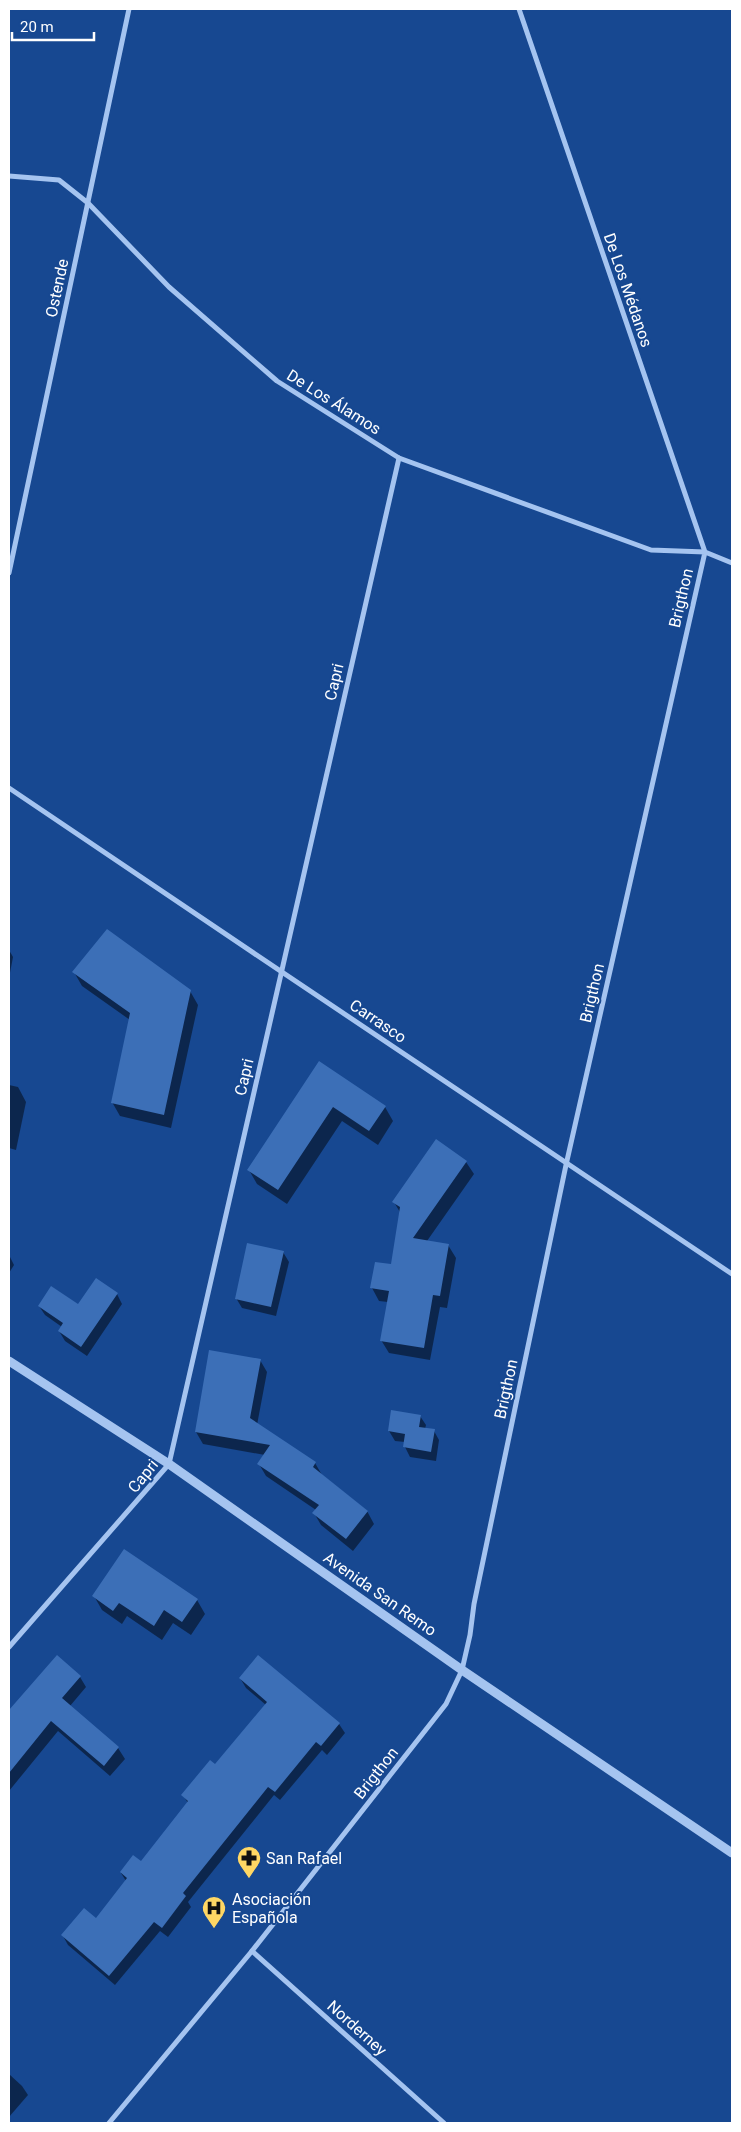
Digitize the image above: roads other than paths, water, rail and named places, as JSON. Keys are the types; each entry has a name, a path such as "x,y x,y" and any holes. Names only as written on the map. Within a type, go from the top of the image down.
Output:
{"street":[{"name":"Ostende","path":"9,573 129,9"},
{"name":"De Los Médanos","path":"519,9 705,552"},
{"name":"De Los Álamos","path":"9,176 59,180 88,203 169,287 277,382 399,458 651,550 705,552"},
{"name":"Capri","path":"9,1647 169,1464 399,458"},
{"path":"705,552 732,563"},
{"name":"Brigthon","path":"109,2123 252,1951 446,1704 462,1670 470,1635 474,1604 566,1165 705,552"},
{"name":"Carrasco","path":"9,788 281,970 566,1165 732,1274"},
{"name":"Avenida San Remo","path":"9,1361 169,1464 462,1670 732,1852"},
{"name":"Norderney","path":"252,1951 444,2123"}],"place":[{"name":"San Rafael","path":"249,1879"},
{"name":"Asociación Española","path":"214,1929"}]}
